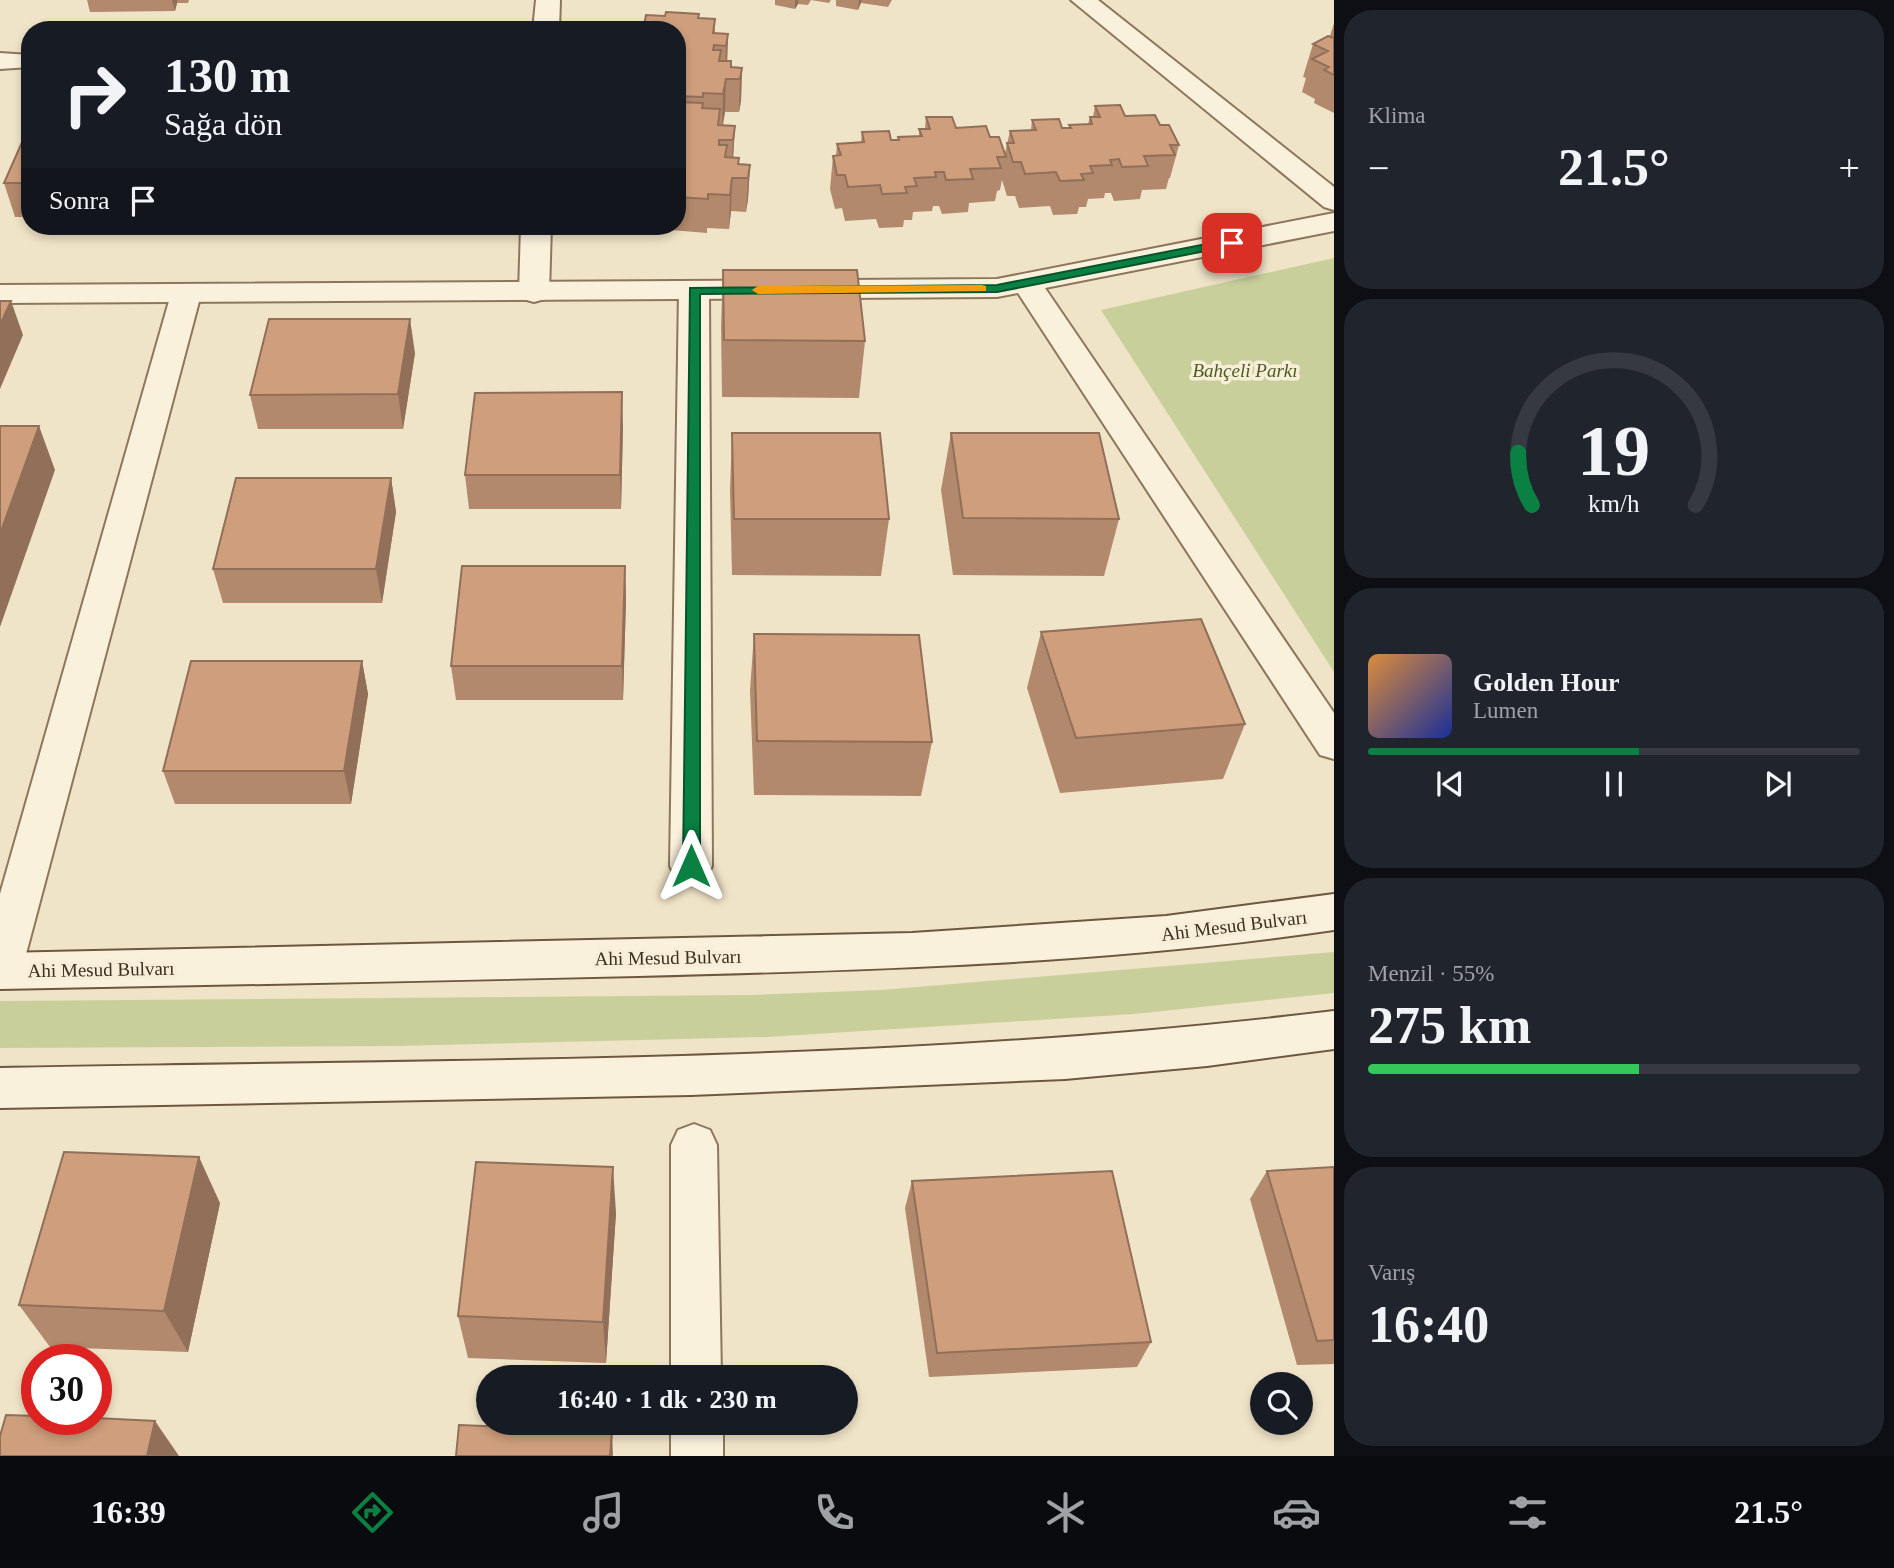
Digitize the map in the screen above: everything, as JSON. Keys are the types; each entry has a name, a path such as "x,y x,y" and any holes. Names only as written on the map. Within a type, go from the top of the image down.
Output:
{"street":[{"path":"547,21 548,0"},
{"path":"1083,0 1334,201"},
{"path":"0,294 534,293 997,288 1334,222"},
{"path":"534,293 536,235"},
{"path":"1027,283 1334,744"},
{"path":"691,866 694,291"},
{"path":"0,970 186,294"},
{"name":"Ahi Mesud Bulvarı","path":"0,970 810,955 999,948 1198,930 1334,912"},
{"path":"0,1088 691,1074 1038,1060 1207,1046 1334,1031"},
{"path":"694,1145 696,1365"},
{"path":"696,1435 697,1456"}],"green space":[{"name":"Bahçeli Parkı","path":"1334,258 1334,672 1101,310"},
{"path":"1334,952 1334,993 1134,1014 768,1037 396,1046 0,1048 0,1001 752,995 881,990"}],"building":[{"path":"666,12 699,14 698,18 715,19 713,33 728,34 726,46 714,45 713,50 721,50 719,61 731,61 731,67 742,68 740,79 726,79 723,94 703,93 703,97 686,96 686,21 645,21 646,15 665,16"},
{"path":"1328,36 1334,38 1334,75 1324,70 1329,67 1312,59 1328,51 1313,44"},
{"path":"686,102 703,103 702,108 720,109 718,125 735,126 733,140 719,140 719,145 727,145 725,157 739,158 738,164 750,165 748,178 732,178 730,195 708,194 708,199 686,198"},
{"path":"1120,105 1125,116 1155,115 1160,125 1169,125 1179,145 1170,145 1175,155 1144,156 1148,166 1122,167 1119,159 1110,160 1112,165 1090,166 1093,173 1081,174 1084,180 1060,181 1056,172 1025,174 1021,162 1013,162 1007,143 1014,143 1010,131 1036,130 1032,120 1059,119 1062,128 1092,124 1090,117 1100,117 1095,106"},
{"path":"926,117 952,117 956,128 986,126 990,137 999,137 1006,157 997,157 1001,168 970,169 973,179 946,180 944,172 935,172 936,177 914,178 917,186 905,187 907,193 882,194 880,185 848,187 845,175 837,175 833,156 841,155 837,144 864,142 862,132 889,131 891,140 922,136 919,129 930,129"},
{"path":"21,144 21,183 4,183"},
{"path":"723,270 857,270 865,341 724,340"},
{"path":"0,301 11,301 0,325"},
{"path":"269,319 410,319 398,394 250,395"},
{"path":"622,392 620,475 465,475 475,393"},
{"path":"0,426 39,426 0,534"},
{"path":"732,433 880,433 889,519 734,519"},
{"path":"951,433 1099,433 1119,519 963,518"},
{"path":"236,478 391,478 376,569 213,569"},
{"path":"462,566 625,566 622,666 451,666"},
{"path":"1201,619 1245,724 1076,738 1041,632"},
{"path":"754,634 919,635 932,742 757,741"},
{"path":"191,661 362,661 344,771 163,771"},
{"path":"64,1152 199,1157 164,1311 19,1305"},
{"path":"476,1162 613,1167 603,1322 458,1316"},
{"path":"1334,1167 1334,1340 1317,1341 1267,1171"},
{"path":"1112,1171 1151,1342 937,1353 912,1181"},
{"path":"6,1415 21,1415 21,1435 112,1435 112,1419 155,1421 147,1456 0,1456 0,1436"},
{"path":"459,1425 476,1426 476,1435 612,1435 610,1456 456,1456"}],"slow traffic":[{"path":"758,290 982,288"}],"route":[{"path":"691,866 694,291 997,288 1232,243"}]}
